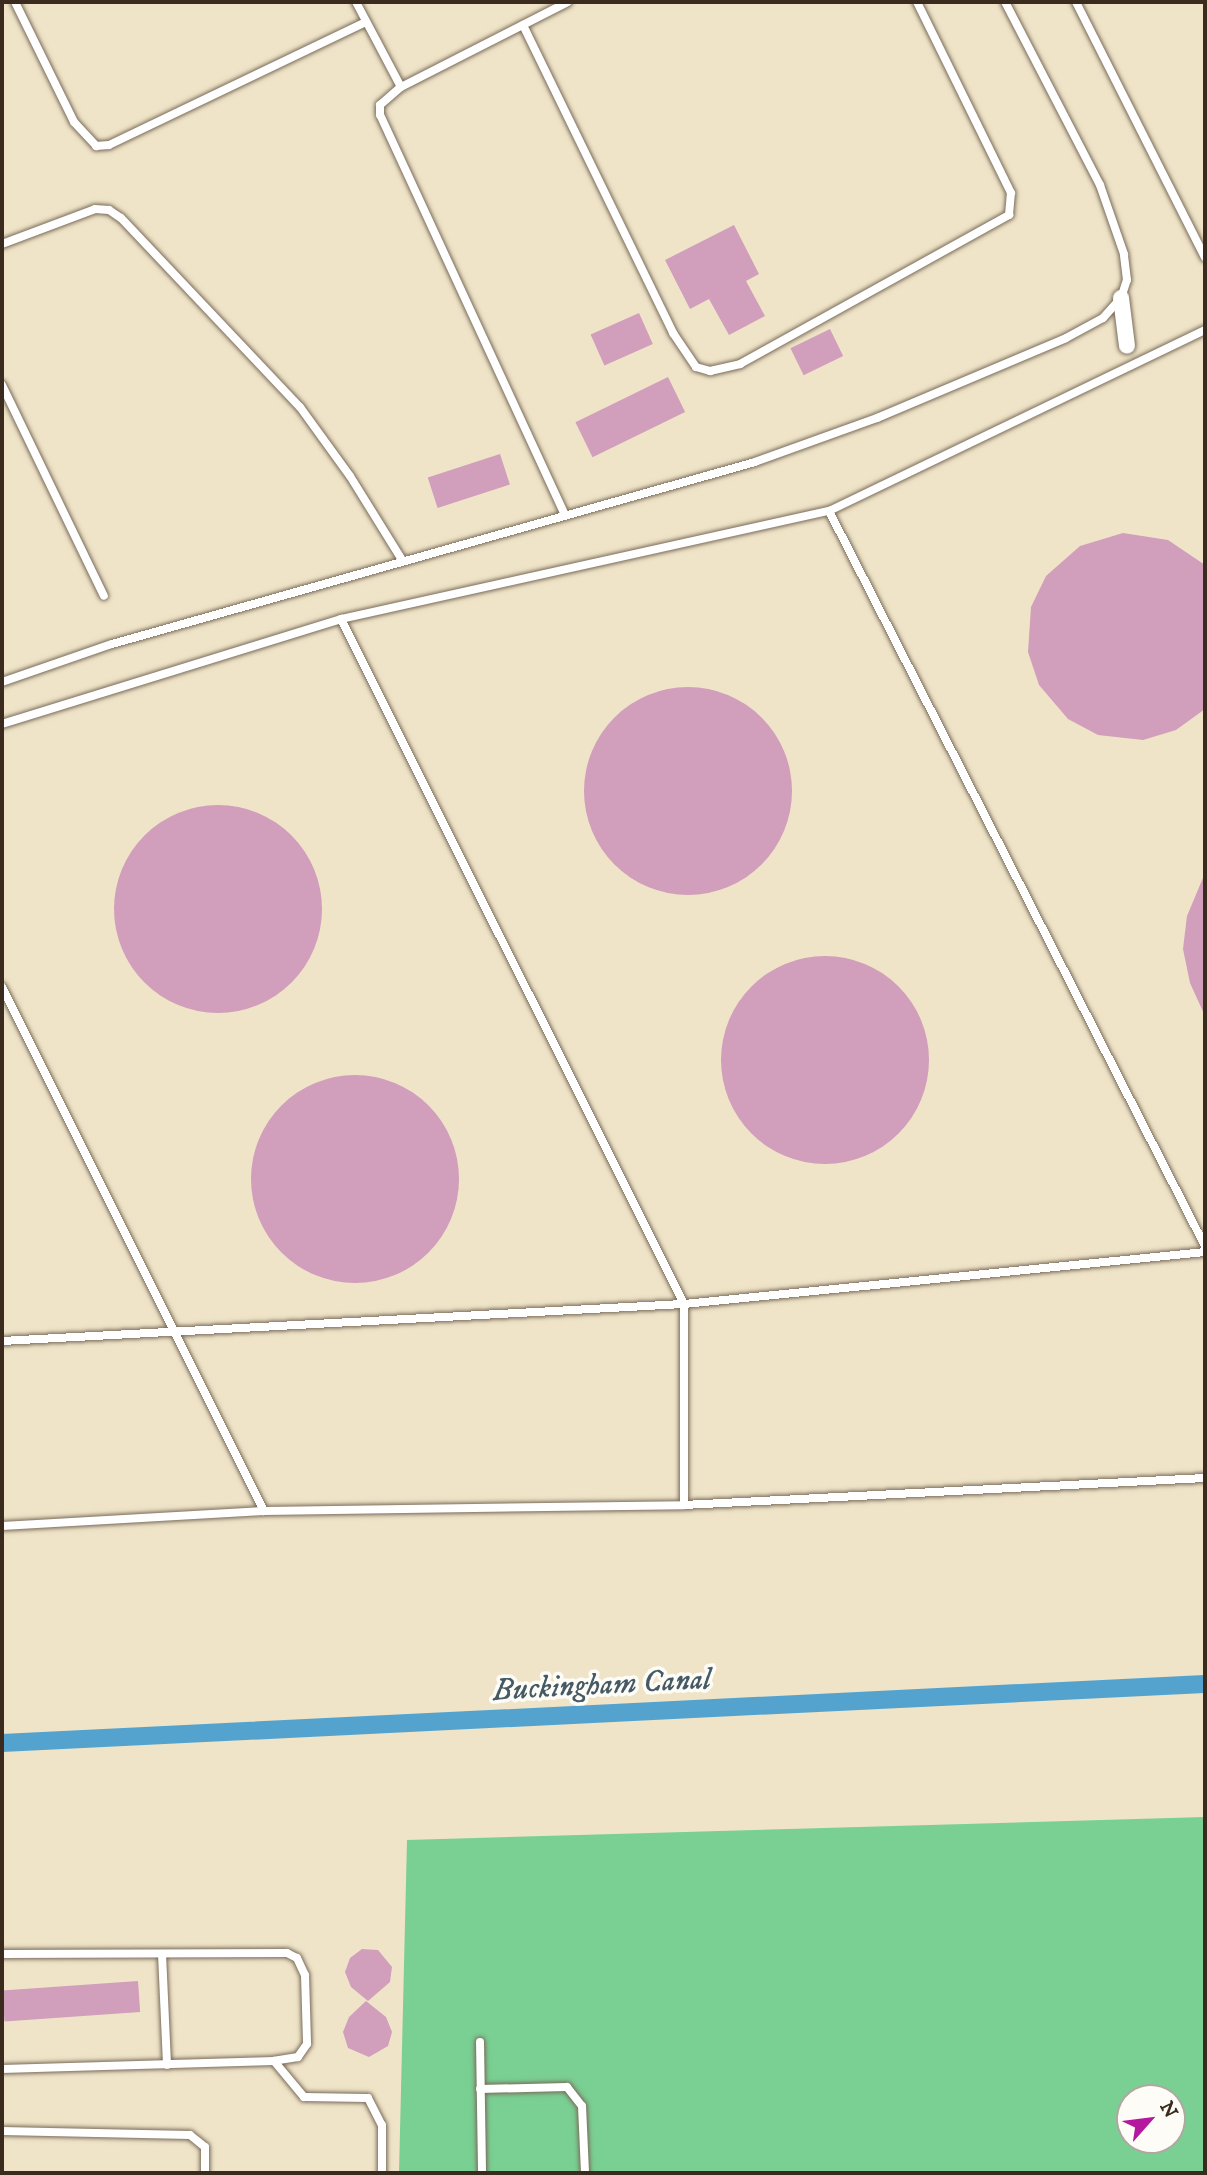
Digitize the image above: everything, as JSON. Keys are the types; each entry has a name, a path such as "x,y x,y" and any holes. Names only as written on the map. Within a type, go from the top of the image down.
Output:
{"street":[{"path":"1121,298 1127,346"}],"lane":[{"path":"15,2 74,122 96,146 109,145 366,22"},
{"path":"356,2 401,87"},
{"path":"565,515 380,115 387,96 401,87 568,2"},
{"path":"523,25 673,333 696,367 710,371 740,364 1009,215 1011,193 917,2"},
{"path":"2,682 112,644 829,437 1066,338 1103,318 1121,298 1127,280 1124,254 1100,185 1005,2"},
{"path":"1076,2 1205,257"},
{"path":"2,244 96,209 109,210 121,218 300,407 351,476 402,560"},
{"path":"2,724 341,619 829,511 1205,330"},
{"path":"2,385 104,596"},
{"path":"829,511 1205,1247"},
{"path":"341,619 684,1304 684,1505"},
{"path":"2,987 264,1511"},
{"path":"2,1341 684,1304 1205,1252"},
{"path":"2,1526 264,1511 684,1505 1205,1478"},
{"path":"2,1954 287,1953 297,1958 305,1975 307,2044 298,2057 274,2061 2,2069"},
{"path":"162,1954 167,2065"},
{"path":"480,2042 482,2173"},
{"path":"274,2061 295,2092 304,2097 368,2098 382,2126 382,2173"},
{"path":"480,2090 567,2087 582,2106 585,2173"},
{"path":"2,2131 190,2135 205,2147 205,2173"}],"green space":[{"path":"1205,1817 1205,2173 399,2173 407,1840"}],"building":[{"path":"734,225 759,274 746,281 765,316 729,335 709,299 690,309 665,260"},
{"path":"639,313 653,344 604,366 591,335"},
{"path":"830,329 843,356 804,375 790,348"},
{"path":"668,377 685,412 593,457 575,422"},
{"path":"500,454 510,484 438,508 428,477"},
{"path":"1123,533 1168,540 1205,565 1205,709 1176,730 1143,740 1098,735 1068,719 1039,685 1028,652 1031,607 1046,576 1080,546"},
{"path":"688,687 728,695 761,718 784,751 792,791 784,831 761,864 728,887 688,895 648,887 615,864 592,831 584,791 592,751 615,718 648,695"},
{"path":"218,805 258,813 291,836 314,869 322,909 314,949 291,982 258,1005 218,1013 178,1005 145,982 122,949 114,909 122,869 145,836 178,813"},
{"path":"1205,873 1205,1016 1190,983 1183,949 1187,916"},
{"path":"825,956 865,964 898,987 921,1020 929,1060 921,1100 898,1133 865,1156 825,1164 785,1156 752,1133 729,1100 721,1060 729,1020 752,987 785,964"},
{"path":"355,1075 395,1083 428,1106 451,1139 459,1179 451,1219 428,1252 395,1275 355,1283 315,1275 282,1252 259,1219 251,1179 259,1139 282,1106 315,1083"},
{"path":"362,1949 378,1950 392,1967 390,1982 368,2001 351,1987 345,1972 350,1958"},
{"path":"138,1981 140,2012 4,2021 2,1990"},
{"path":"366,2001 386,2017 392,2032 388,2046 369,2057 348,2048 343,2032 349,2017"}],"waterway":[{"name":"Buckingham Canal","path":"2,1743 1205,1684"}]}
